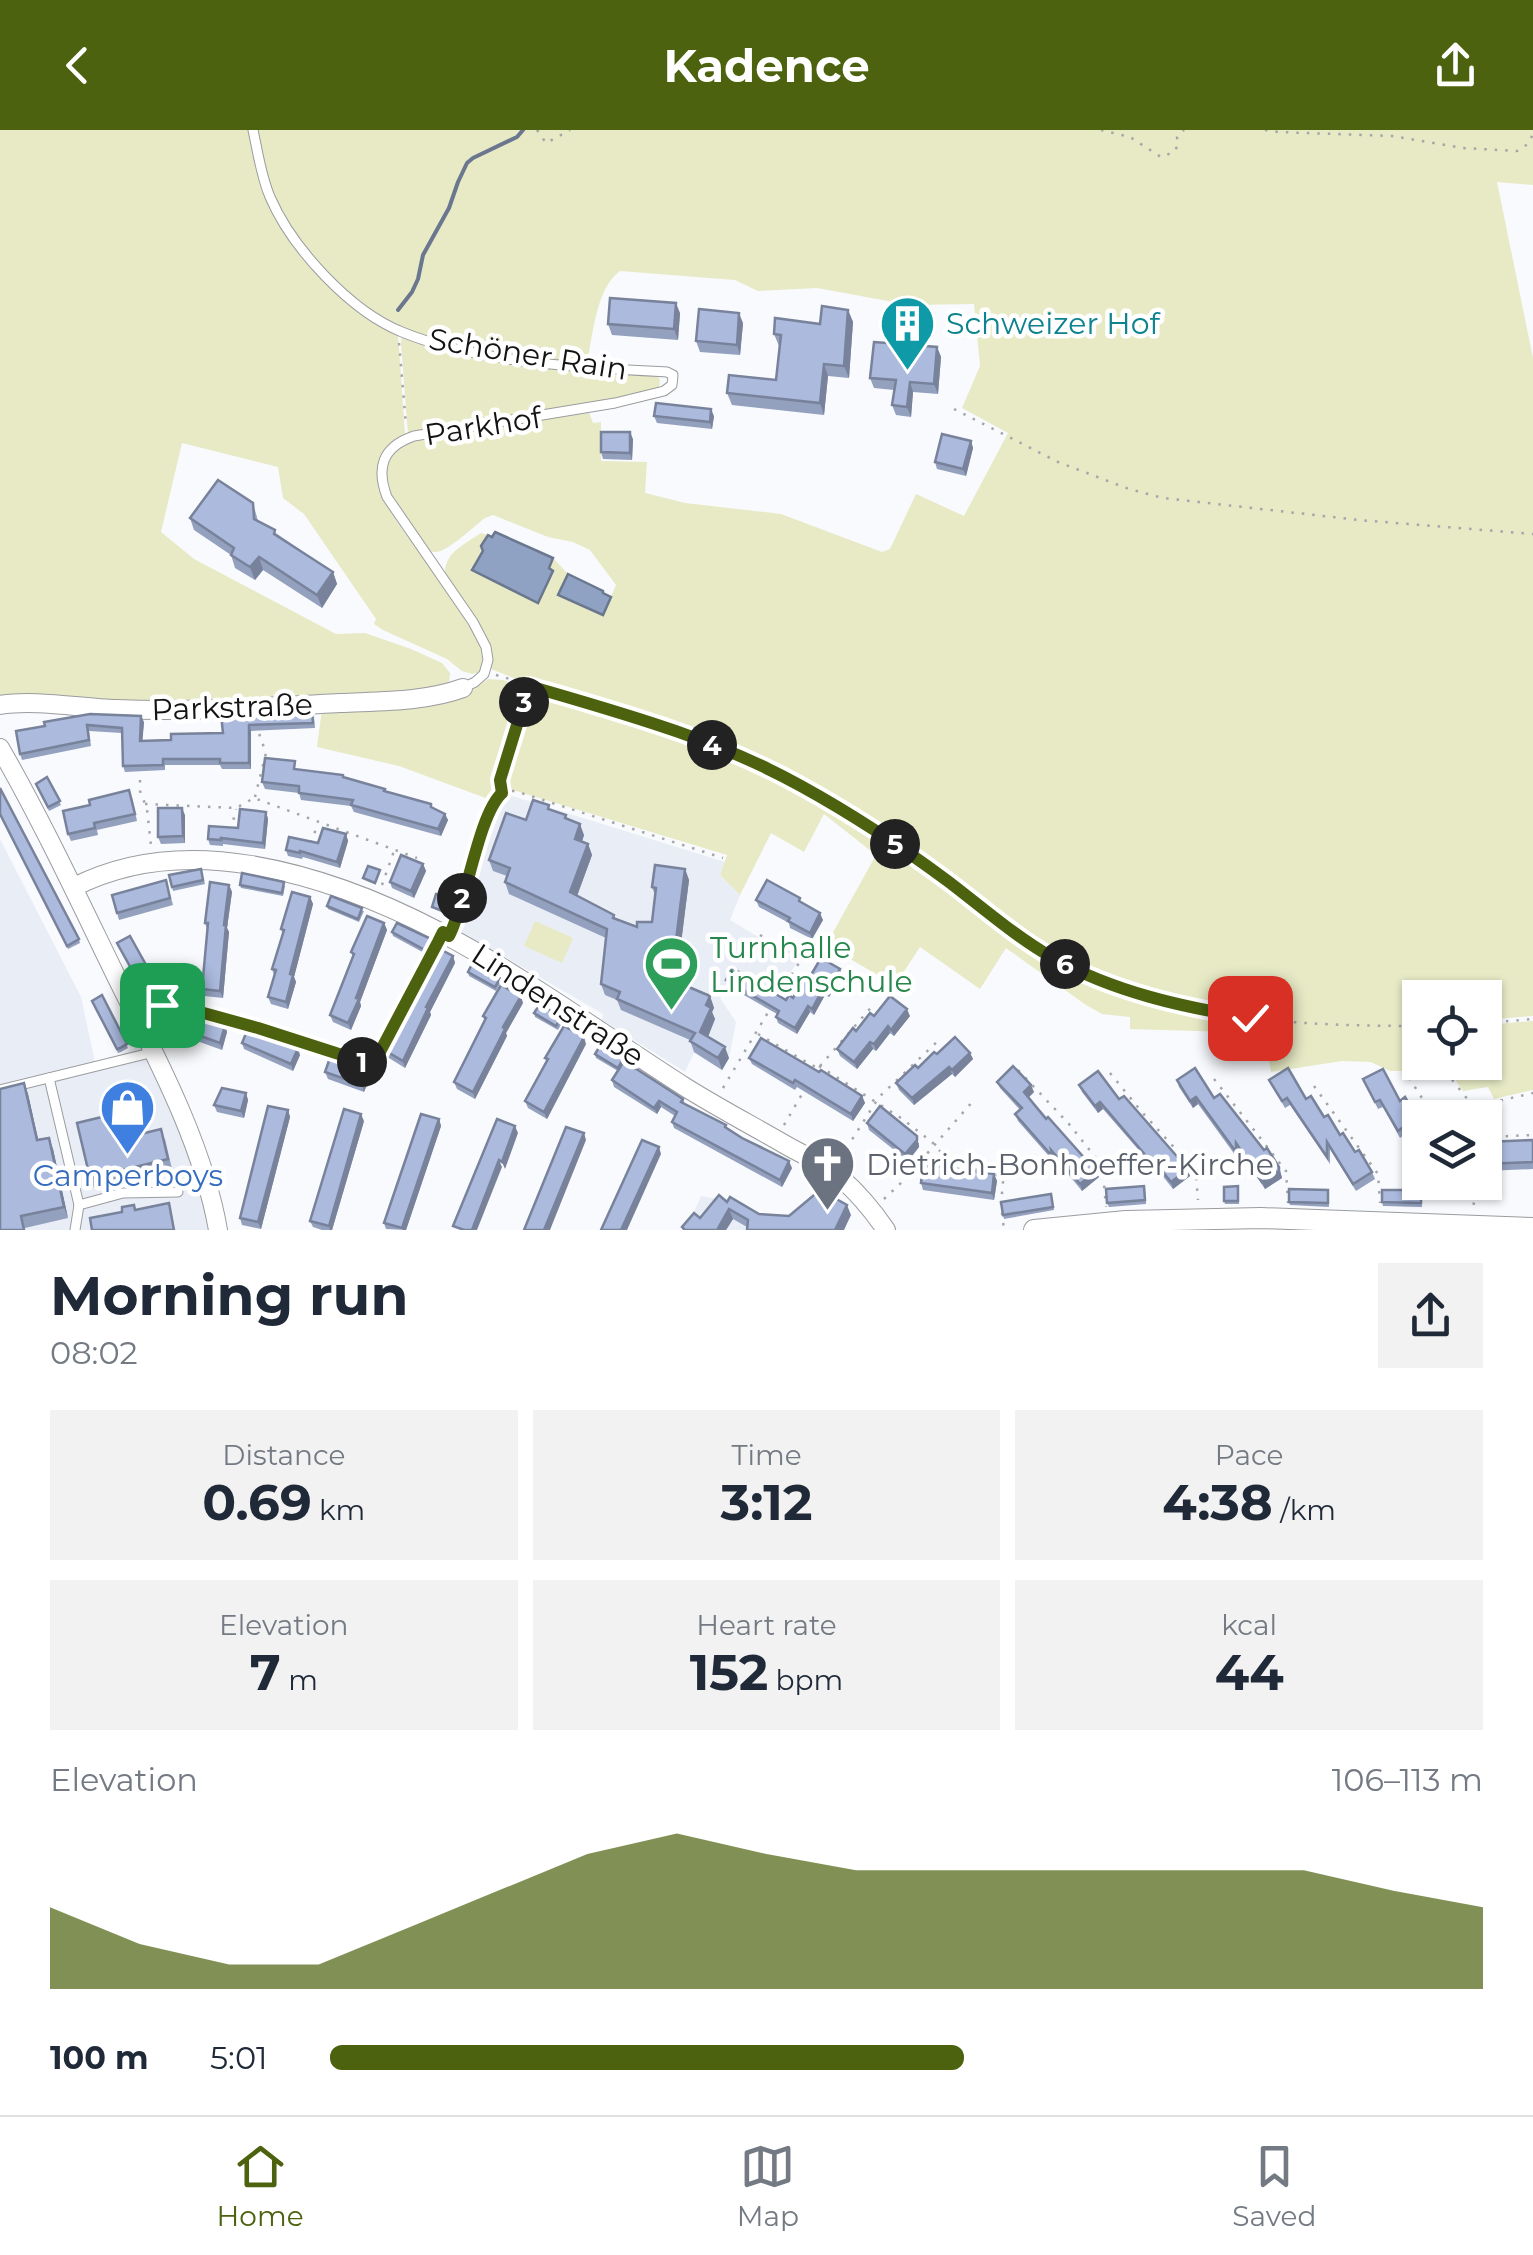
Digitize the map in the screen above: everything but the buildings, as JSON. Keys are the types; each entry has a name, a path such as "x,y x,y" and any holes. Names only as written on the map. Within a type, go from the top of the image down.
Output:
{"street":[{"name":"Parkstraße","path":"0,704 182,710 370,701 463,688"},
{"path":"0,748 74,887 154,1052 196,1151 218,1230"},
{"name":"Lindenstraße","path":"74,887 109,872 153,862 226,861 301,875 377,901 446,934 532,985 670,1077 831,1171 850,1186 886,1230"},
{"path":"1034,1230 1108,1222 1288,1218 1358,1225 1380,1222 1533,1228"}],"lane":[{"name":"Schöner Rain","path":"253,130 268,190 292,236 343,292 391,327 471,352 558,364 667,372 674,377"},
{"name":"Parkhof","path":"484,674 488,654 476,627 398,516 385,491 382,476 386,455 407,438 628,400 672,386 674,377"},
{"path":"463,688 484,674"},
{"path":"0,1090 154,1052"},
{"path":"49,1078 79,1204 75,1230"},
{"path":"79,1204 123,1193 178,1192"}],"path":[{"path":"538,130 546,143 570,130"},
{"path":"1101,130 1127,136 1158,156 1172,153 1178,145 1176,137 1184,130"},
{"path":"1125,130 1127,136"},
{"path":"1265,130 1394,136 1463,148 1519,150 1533,134"},
{"path":"399,346 407,438"},
{"path":"954,408 1058,462 1163,498 1533,534"},
{"path":"484,674 662,726 774,772 897,845 1036,948 1110,984 1173,1004 1250,1018 1342,1026 1402,1026"},
{"path":"137,1017 171,1004 373,1065 416,979 456,920 494,804 502,793 500,780 529,686"},
{"path":"146,804 236,808 254,798 266,753 257,733"},
{"path":"140,780 153,862"},
{"path":"502,793 515,792 723,858"},
{"path":"254,798 417,858"},
{"path":"226,861 236,808"},
{"path":"301,875 318,821"},
{"path":"377,901 394,851"},
{"path":"714,1104 801,961 760,935"},
{"path":"817,1069 875,1002"},
{"path":"1502,1022 1533,1019"},
{"path":"757,1033 876,1101 948,1159 1002,1177 1000,1204 1004,1230"},
{"path":"831,1171 876,1101 939,1040"},
{"path":"1018,1070 1069,1124 1100,1165 1108,1222"},
{"path":"1110,1073 1195,1172 1200,1219"},
{"path":"1214,1080 1286,1171 1288,1218"},
{"path":"1452,1080 1468,1100"},
{"path":"777,1140 809,1082"},
{"path":"1314,1086 1379,1176 1380,1222"},
{"path":"1502,1100 1533,1093"},
{"path":"872,1210 903,1182 974,1100"},
{"path":"1502,1136 1533,1134"},
{"path":"1472,1226 1475,1200"}],"shaded area":[{"path":"509,795 725,862 720,875 740,895 730,920 798,961 774,997 734,974 720,998 736,1022 729,1058 722,1070 694,1053 685,1072 602,1020 603,1014 457,929 498,803"},
{"path":"0,839 81,997 95,1062 135,1048 147,1048 199,1181 208,1230 0,1230"},
{"path":"701,1196 731,1201 751,1230 686,1230"}],"green space":[{"path":"0,130 249,130 258,171 305,259 398,334 405,434 381,456 379,483 392,514 466,615 480,645 480,672 462,671 447,659 374,624 376,619 304,514 283,498 278,467 182,443 161,532 194,559 336,634 365,633 442,663 450,673 449,684 443,689 159,706 0,699"},
{"path":"257,130 1533,130 1533,185 1497,182 1533,358 1533,1016 1502,1019 1502,980 1402,980 1402,1071 1390,1071 1371,1062 1342,1061 1271,1072 1264,1033 1130,1029 1130,1017 1102,1014 1006,948 980,989 920,947 895,985 826,945 876,855 824,814 804,852 771,833 740,895 720,875 727,855 503,787 506,762 491,800 399,766 317,747 322,709 470,692 488,679 527,689 511,739 514,740 531,685 491,669 491,655 445,572 453,554 481,533 488,535 481,545 537,602 553,572 548,569 553,558 568,574 559,595 603,614 616,585 590,550 493,515 446,549 434,552 426,548 395,502 387,481 389,461 407,443 589,412 593,423 601,422 601,461 647,462 645,493 685,503 781,514 882,552 890,549 916,494 964,516 1008,433 962,408 980,366 974,304 910,305 817,288 758,291 735,280 620,271 601,300 587,363 658,377 659,388 545,413 408,434 402,329 363,304 312,256 285,218 264,164"},
{"path":"535,921 573,938 562,963 524,946"},
{"path":"1533,1021 1533,1090 1494,1099 1488,1087 1463,1091 1455,1080 1502,1080 1502,1024"}],"water":[{"path":"495,532 553,558 549,568 553,571 538,603 472,570 483,551 481,546"},
{"path":"568,574 611,597 603,615 558,595"}],"waterway":[{"path":"398,310 412,292 423,255 449,208 467,163 523,130"}],"place":[{"name":"Schweizer Hof","path":"907,372"},
{"name":"Turnhalle Lindenschule","path":"671,1013"},
{"name":"Camperboys","path":"128,1156"},
{"name":"Dietrich-Bonhoeffer-Kirche","path":"827,1213"}],"route":[{"path":"162,1005 171,1004 258,1028 373,1065 416,979 443,932 449,936 456,920 495,800 502,793 500,780 529,686 662,726 774,772 860,821 1036,948 1077,970 1157,1000 1250,1018"}]}
